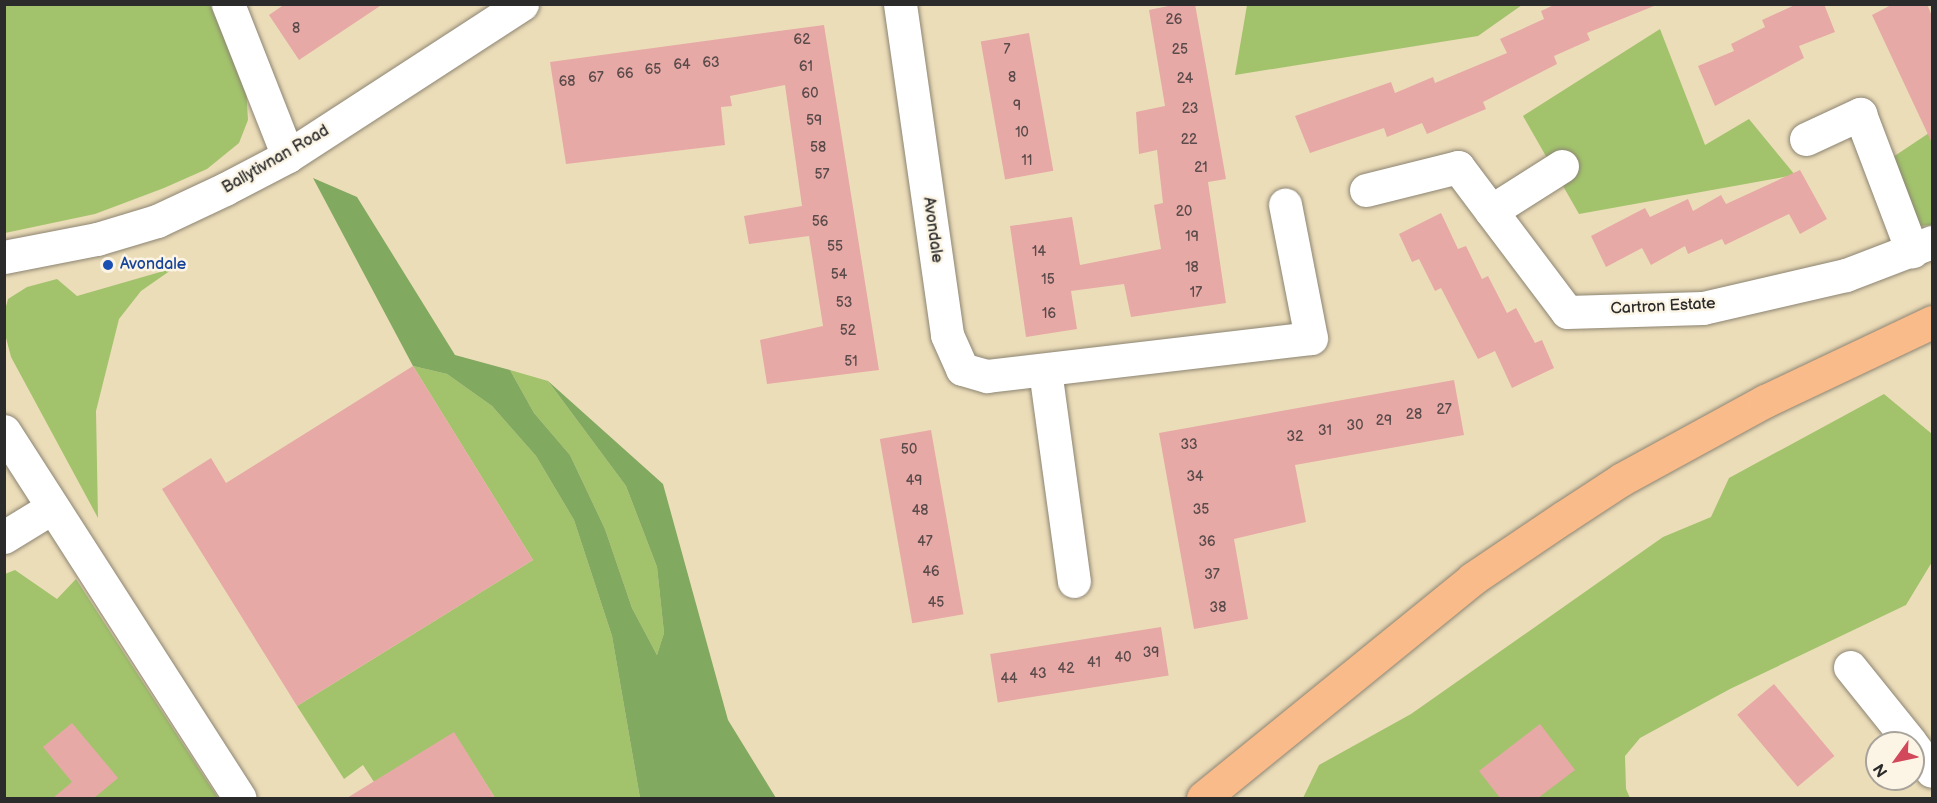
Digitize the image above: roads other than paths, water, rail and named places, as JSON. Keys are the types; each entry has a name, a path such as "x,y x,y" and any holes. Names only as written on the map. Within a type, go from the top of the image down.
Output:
{"highway":[{"path":"1203,798 1472,579 1622,479 1765,401 1932,322"}],"street":[{"path":"228,4 288,156"},
{"name":"Ballytivnan Road","path":"4,257 97,239 157,221 288,156 522,4"},
{"name":"Avondale","path":"900,4 947,335 962,369 987,376 1311,338 1284,204"},
{"name":"Cartron Estate","path":"1366,190 1458,167 1567,312 1703,308 1846,275 1922,247 1860,114 1806,139"},
{"path":"1491,212 1562,166"},
{"path":"1045,370 1074,581"},
{"path":"4,431 240,798"},
{"path":"4,537 53,507"},
{"path":"1850,667 1901,731"}],"place":[{"name":"Avondale","path":"108,265"}]}
